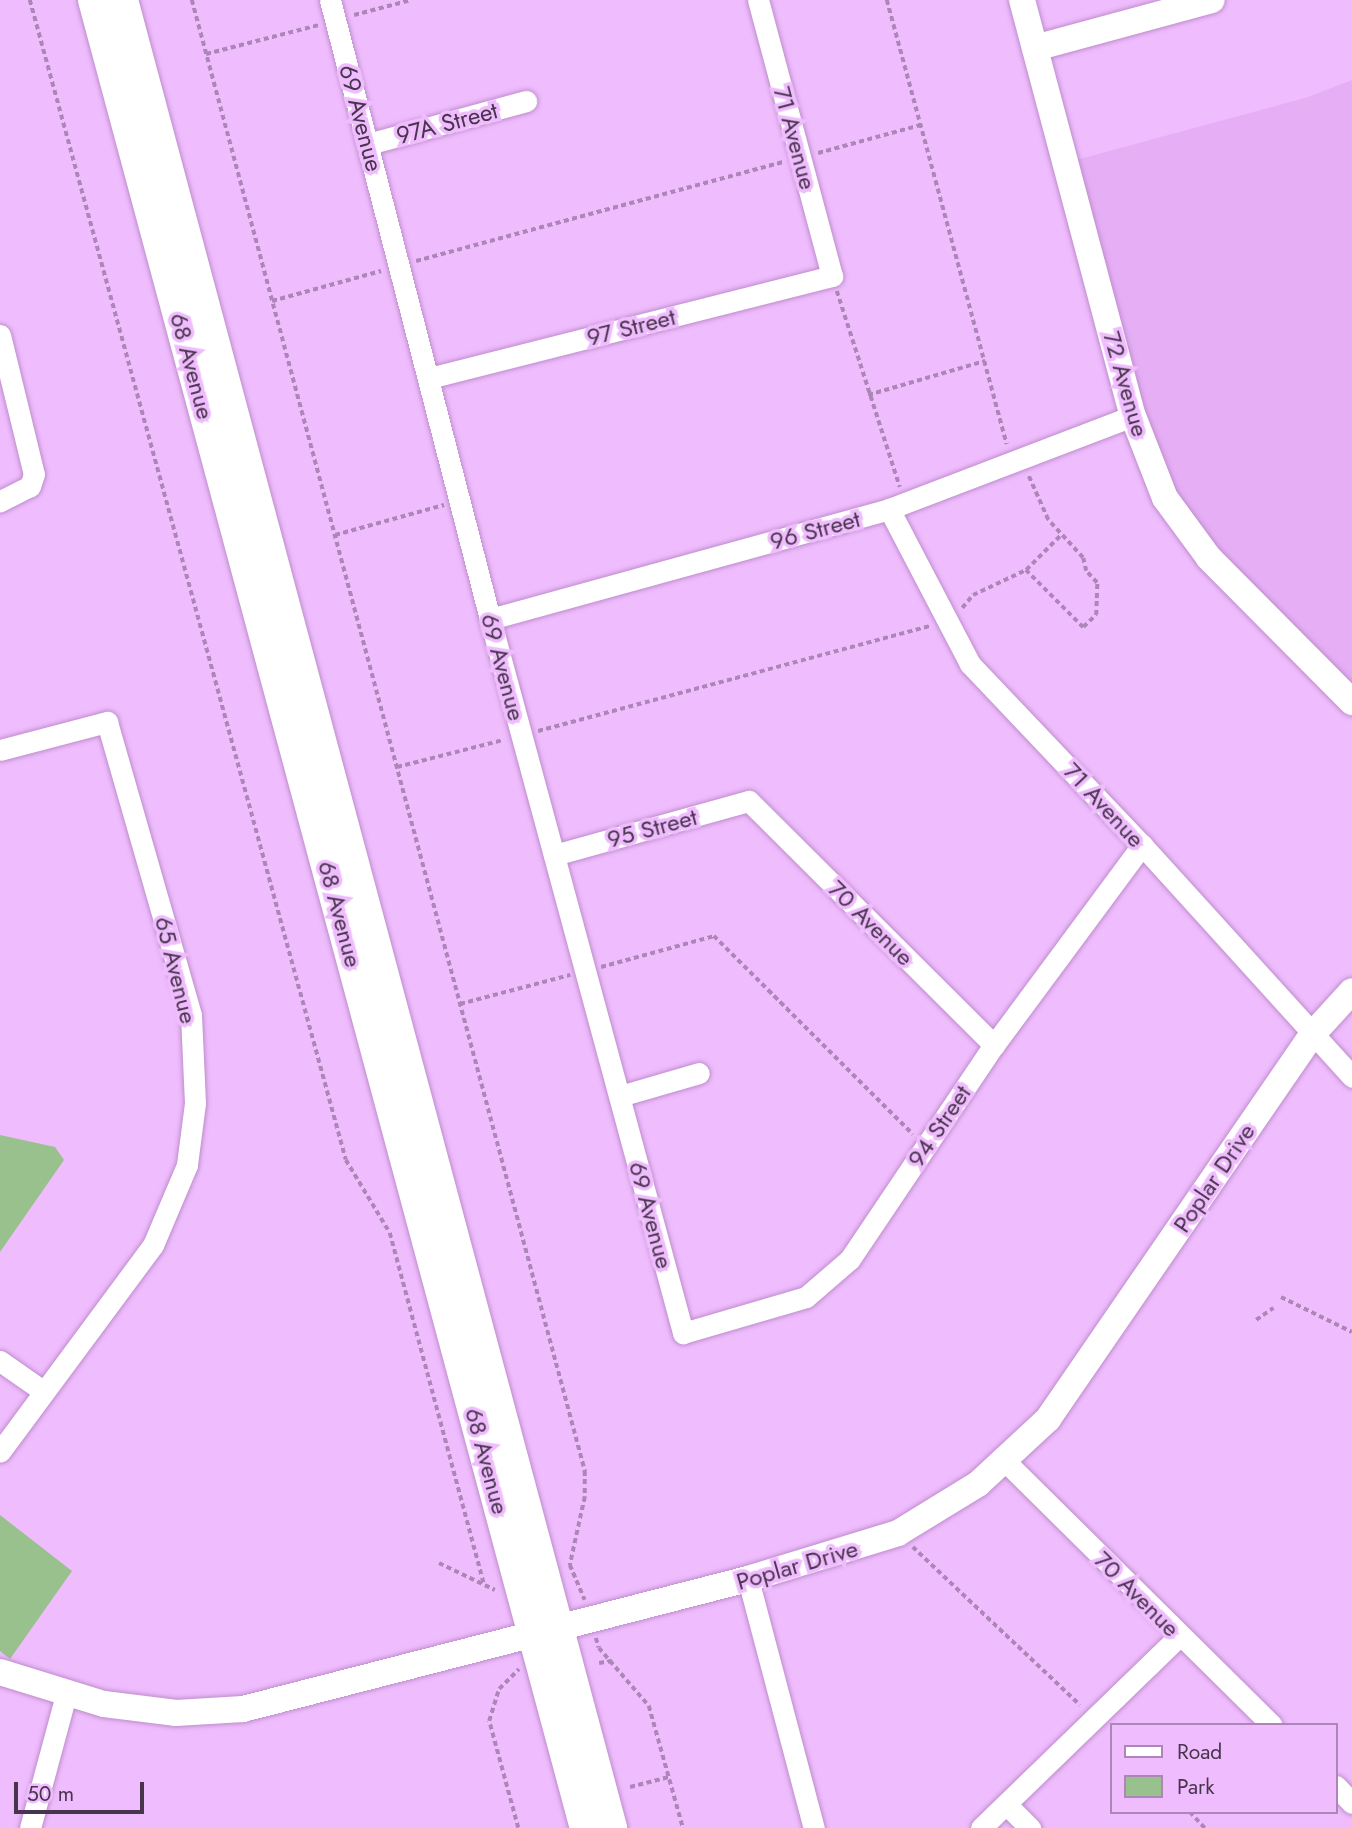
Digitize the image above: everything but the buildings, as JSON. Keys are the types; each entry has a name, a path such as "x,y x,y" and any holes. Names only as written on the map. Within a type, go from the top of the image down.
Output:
{"main road":[{"name":"68 Avenue","path":"93,0 546,1631 612,1828"},
{"name":"68 Avenue","path":"123,0 546,1631 585,1828"}],"street":[{"name":"71 Avenue","path":"758,0 832,276"},
{"name":"72 Avenue","path":"1022,0 1133,416 1165,498 1184,529 1352,702"},
{"path":"1035,48 1212,0"},
{"name":"69 Avenue","path":"333,10 490,619 682,1333"},
{"name":"97A Street","path":"368,144 526,101"},
{"name":"97 Street","path":"429,378 832,276"},
{"path":"0,335 33,460 30,486 0,501"},
{"name":"96 Street","path":"490,619 897,506 1133,416"},
{"name":"71 Avenue","path":"897,506 970,664 1142,845 1352,1077"},
{"name":"65 Avenue","path":"0,750 107,722 191,1015 195,1103 187,1165 153,1245 0,1452"},
{"name":"95 Street","path":"554,855 749,802"},
{"name":"70 Avenue","path":"749,802 994,1045"},
{"name":"94 Street","path":"682,1333 806,1297 850,1259 994,1045 1142,845"},
{"name":"Poplar Drive","path":"0,1672 66,1695 176,1713 243,1709 748,1580 898,1533 954,1501 1004,1461 1065,1396 1312,1035 1352,991"},
{"path":"620,1097 699,1073"},
{"path":"0,1361 43,1391"},
{"name":"70 Avenue","path":"1004,1461 1270,1723"},
{"path":"748,1580 814,1828"},
{"path":"981,1828 1179,1636"},
{"path":"30,1828 66,1695"},
{"path":"1007,1805 1030,1828"}],"path":[{"path":"30,0 346,1160 390,1233 484,1585"},
{"path":"191,0 585,1471 585,1497 570,1565 584,1598"},
{"path":"206,54 333,10 411,0"},
{"path":"887,0 1012,463 1028,475 1039,504 1061,536 1083,558 1086,572 1097,583 1096,615 1083,627 1026,570"},
{"path":"272,301 921,125"},
{"path":"832,276 868,394 897,506"},
{"path":"868,394 985,361"},
{"path":"335,535 460,501"},
{"path":"397,767 948,621 973,595 1026,570 1061,536"},
{"path":"460,1004 714,936 926,1146"},
{"path":"1280,1297 1352,1332"},
{"path":"1256,1320 1273,1308"},
{"path":"898,1533 1095,1719"},
{"path":"439,1563 495,1590"},
{"path":"601,1650 645,1696 683,1828"},
{"path":"599,1663 612,1661"},
{"path":"518,1828 489,1721 499,1689 519,1669"},
{"path":"629,1787 669,1777"},
{"path":"1192,1814 1205,1828"}],"shaded area":[{"path":"1352,80 1352,702 1165,498 1065,163 1305,98"}],"green space":[{"path":"0,1135 55,1147 64,1160 0,1252"},
{"path":"0,1515 72,1571 10,1659 0,1651"}]}
